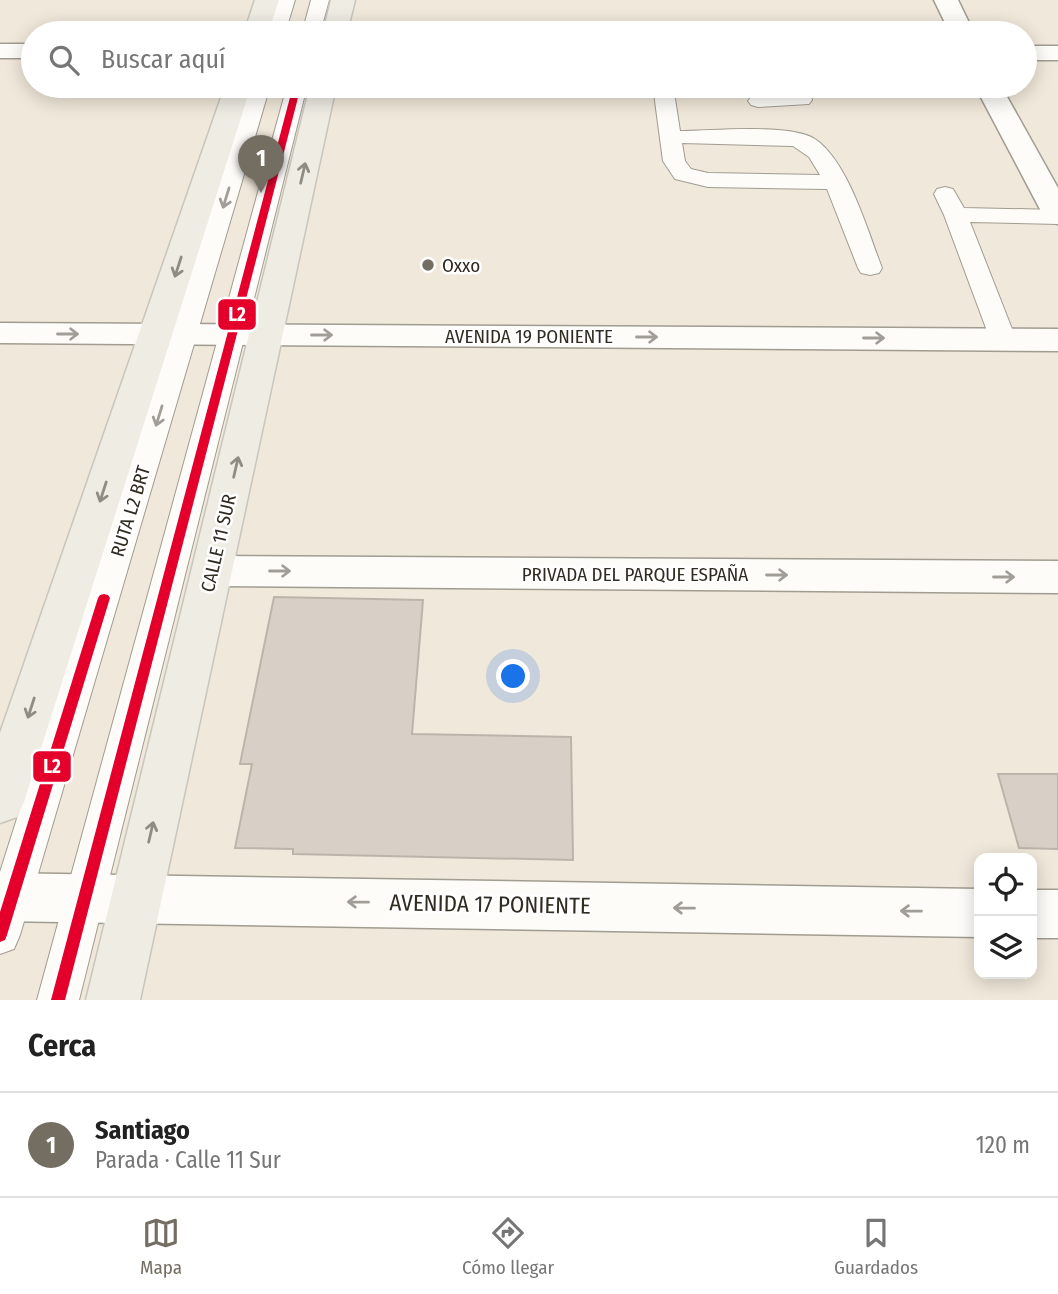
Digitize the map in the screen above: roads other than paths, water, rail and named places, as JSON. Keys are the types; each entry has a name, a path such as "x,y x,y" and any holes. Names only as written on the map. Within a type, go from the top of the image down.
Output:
{"main road":[{"path":"260,21 267,0"},
{"path":"338,21 343,0"},
{"path":"0,802 170,334 235,98"},
{"name":"CALLE 11 SUR","path":"113,1000 212,571 249,335 319,98"}],"street":[{"path":"946,0 956,21"},
{"path":"0,51 21,51"},
{"path":"1037,53 1058,53"},
{"path":"994,98 1058,216"},
{"name":"AVENIDA 19 PONIENTE","path":"0,333 1058,340"},
{"name":"PRIVADA DEL PARQUE ESPAÑA","path":"212,571 1058,577"},
{"name":"AVENIDA 17 PONIENTE","path":"4,910 85,897 974,913"},
{"path":"1037,914 1058,914"}],"lane":[{"path":"280,21 286,0"},
{"path":"314,21 320,0"},
{"name":"RUTA L2 BRT","path":"4,910 170,334 256,98"},
{"path":"58,1000 85,897 249,335 295,98"},
{"path":"665,98 674,161 683,174 708,180 835,182"},
{"path":"758,102 801,98"},
{"path":"671,138 782,138 804,142 816,152 835,182 870,268"},
{"path":"1003,340 950,205 1010,214 1058,216"}],"place":[{"name":"Santiago","path":"261,193"},
{"name":"Oxxo","path":"428,265"}]}
